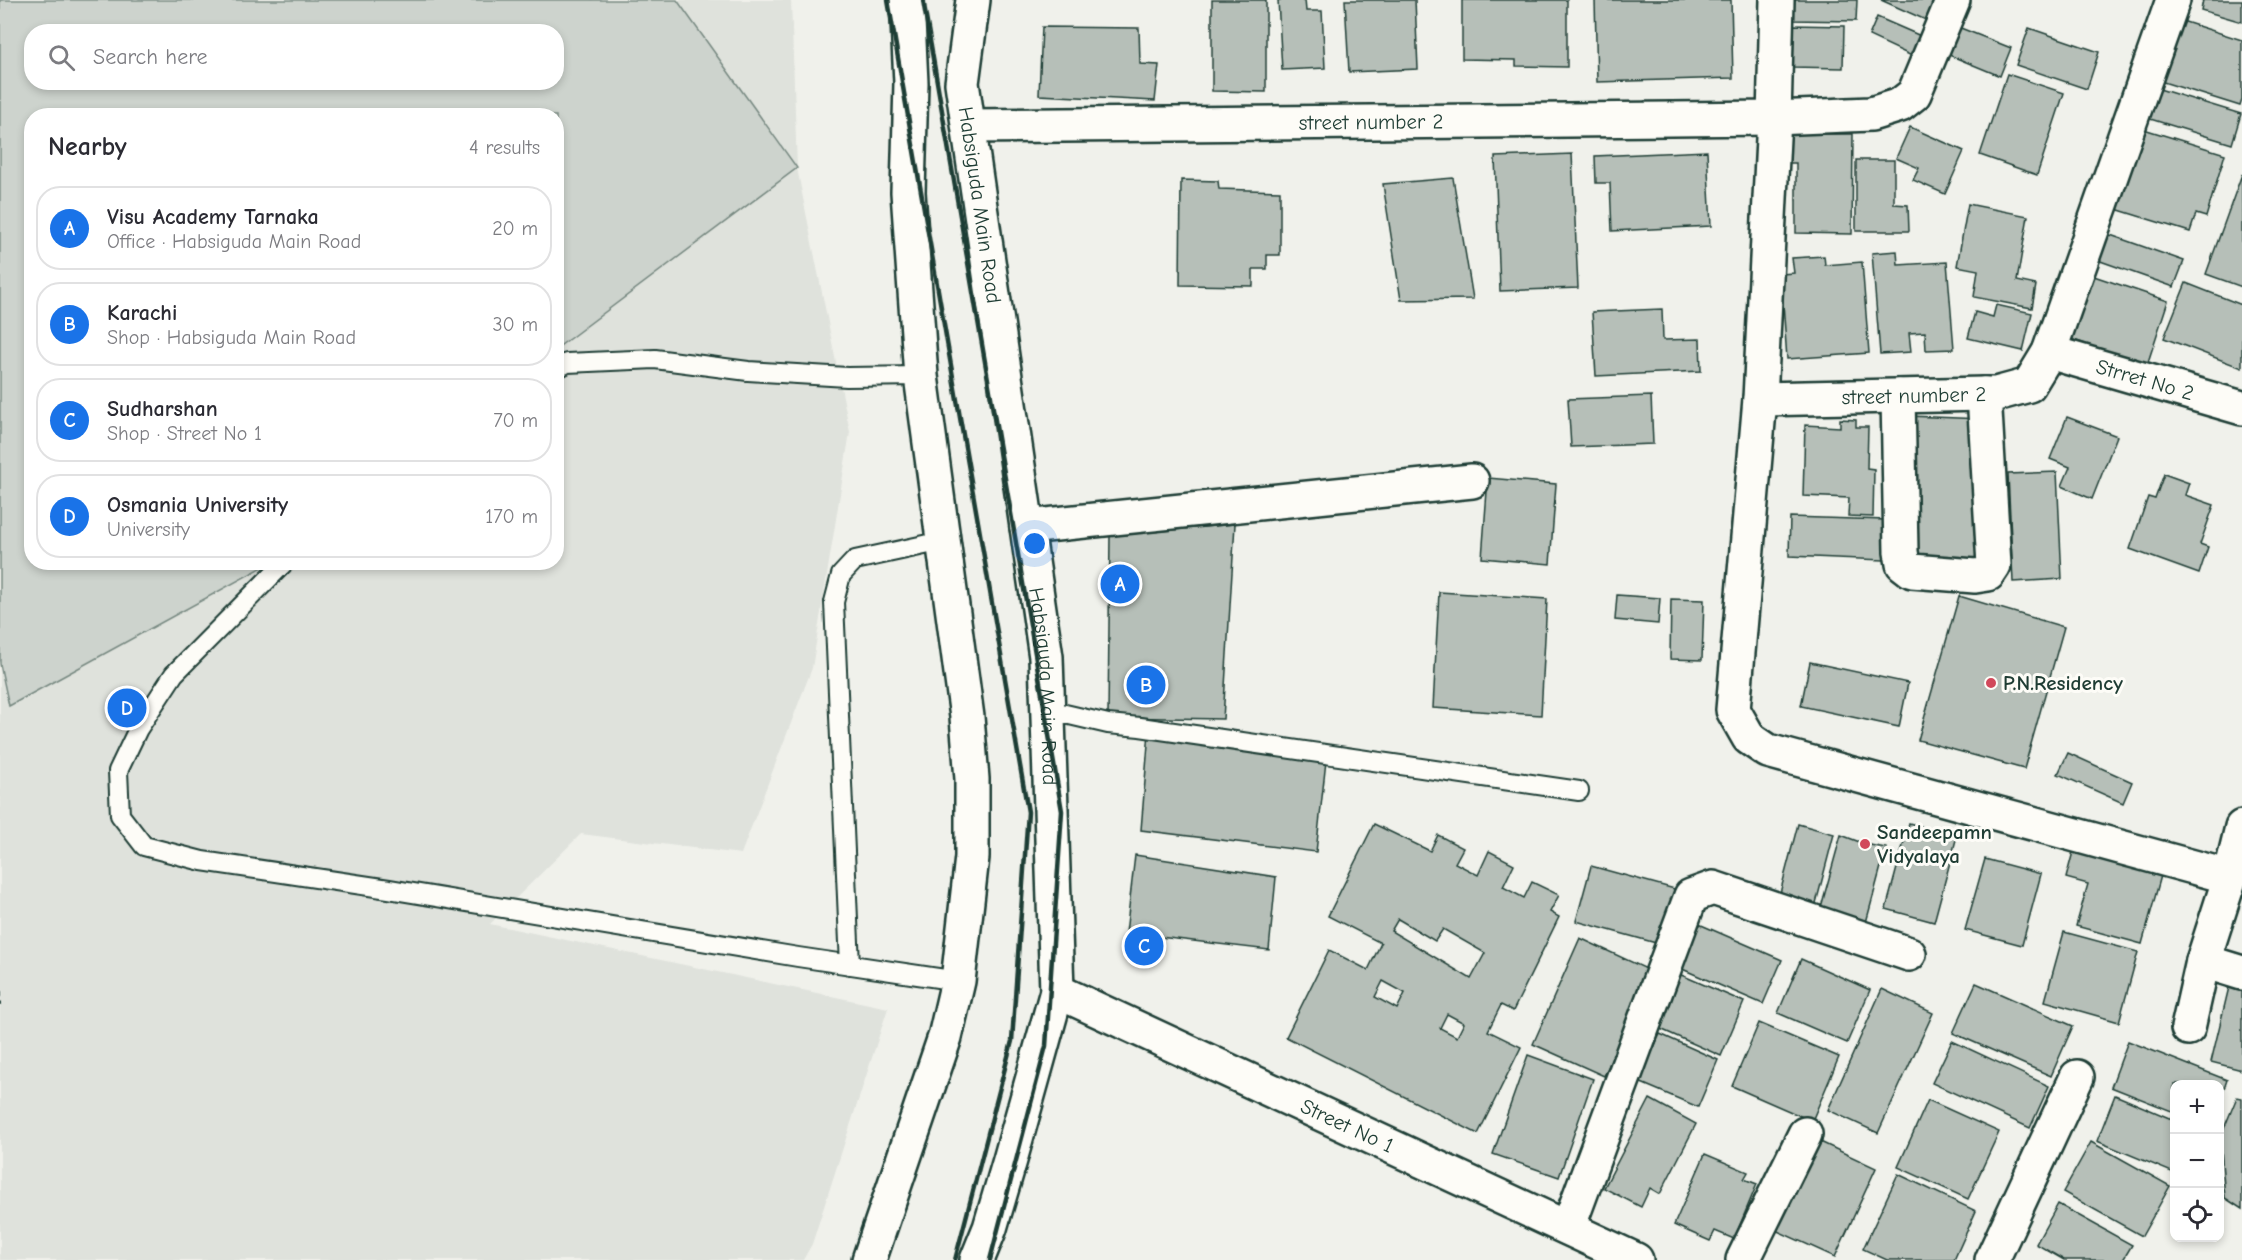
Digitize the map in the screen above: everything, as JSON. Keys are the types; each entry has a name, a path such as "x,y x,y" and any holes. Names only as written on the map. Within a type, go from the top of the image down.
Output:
{"street":[{"path":"891,0 911,83"},
{"path":"869,1260 945,1037 958,981 972,857 972,779 967,717 921,376 908,192 911,83 907,0"},
{"path":"949,0 962,83"},
{"name":"Habsiguda Main Road","path":"973,0 962,83 1046,657 1057,991 1007,1171 990,1228 977,1260"},
{"path":"1777,0 1774,118 1760,399 1733,710 1749,738 1768,751 2230,877"},
{"name":"street number 2","path":"969,126 1774,118 1871,114 1900,105 1914,94 1953,0"},
{"name":"street number 2","path":"1760,399 1996,394 2028,385 2049,352 2173,0"},
{"name":"Strret No 2","path":"2049,352 2242,408"},
{"path":"1898,396 1903,564 1912,571 1976,576 1988,574 1994,565 1984,394"},
{"path":"1027,527 1472,481"},
{"path":"2188,1028 2203,961 2230,877 2242,827"},
{"path":"1568,1228 1691,896 1713,888 1909,954"},
{"path":"2203,961 2242,973"},
{"name":"Street No 1","path":"1057,991 1636,1260"},
{"path":"1992,1260 2077,1077"},
{"path":"1743,1260 1805,1134"}],"lane":[{"path":"564,365 655,359 759,371 847,376 921,376"},
{"path":"849,965 834,602 841,575 855,560 943,541"},
{"path":"277,570 174,674 138,729 118,771 120,815 144,846 202,861 958,981"},
{"path":"1048,710 1108,724 1579,791"}],"path":[{"path":"0,992 0,1005"}],"shaded area":[{"path":"0,0 791,0 797,168 850,432 812,668 741,854 581,834 490,924 888,1008 812,1244 803,1260 0,1260"},
{"path":"0,0 677,0 797,168 564,343 564,108 24,108 24,570 257,570 9,706 0,664"}],"building":[{"path":"1212,0 1266,0 1266,92 1212,91"},
{"path":"1278,0 1305,0 1306,11 1322,11 1325,68 1282,70"},
{"path":"1345,0 1415,0 1418,69 1349,72"},
{"path":"1462,0 1567,0 1567,67 1516,66 1516,60 1462,59"},
{"path":"1595,0 1731,0 1733,78 1597,82"},
{"path":"1791,0 1857,0 1856,21 1791,20"},
{"path":"1881,0 1937,0 1928,21"},
{"path":"2203,0 2242,0 2242,22 2201,10"},
{"path":"1877,17 1923,37 1914,57 1869,36"},
{"path":"2179,20 2242,40 2242,100 2240,106 2160,81"},
{"path":"1948,23 2011,48 2000,76 1937,50"},
{"path":"1791,25 1844,26 1843,68 1791,67"},
{"path":"1042,27 1139,28 1140,64 1159,65 1155,101 1039,95"},
{"path":"2029,28 2099,52 2087,89 2016,65"},
{"path":"2007,74 2064,93 2037,175 1980,155"},
{"path":"2156,88 2241,114 2232,144 2147,118"},
{"path":"2134,126 2225,154 2206,217 2196,214 2190,232 2109,207"},
{"path":"1910,127 1964,151 1945,194 1913,180 1919,168 1896,158"},
{"path":"1782,134 1853,134 1852,234 1796,233 1796,163 1783,163"},
{"path":"1707,151 1711,226 1612,231 1610,183 1596,183 1595,156"},
{"path":"1572,154 1578,288 1500,291 1495,157"},
{"path":"1856,160 1894,160 1894,204 1908,205 1909,231 1856,231"},
{"path":"2242,174 2242,287 2206,274"},
{"path":"1453,178 1473,299 1401,300 1383,184"},
{"path":"1181,180 1218,181 1219,189 1280,191 1280,255 1267,255 1267,269 1253,269 1253,286 1180,285"},
{"path":"1968,204 2028,216 2017,281 2036,285 2032,308 1974,297 1978,270 1957,266"},
{"path":"2099,231 2184,261 2174,287 2089,257"},
{"path":"1897,251 1898,265 1947,262 1954,349 1926,350 1925,332 1909,333 1911,352 1880,354 1872,253"},
{"path":"1824,256 1825,265 1862,262 1869,353 1787,359 1781,274 1794,273 1792,258"},
{"path":"2085,273 2168,301 2147,365 2065,337"},
{"path":"2186,283 2242,305 2242,368 2164,338"},
{"path":"1996,305 2032,313 2023,351 1968,338 1975,312 1993,317"},
{"path":"1662,309 1663,340 1700,339 1701,371 1596,376 1592,312"},
{"path":"1651,396 1653,444 1571,447 1568,399"},
{"path":"1908,416 1982,419 1978,563 1915,557"},
{"path":"2067,417 2117,436 2092,499 2062,486 2070,467 2050,459"},
{"path":"1840,419 1856,420 1856,427 1868,427 1867,468 1874,469 1873,517 1848,516 1849,498 1803,496 1805,425 1840,427"},
{"path":"2057,472 2062,579 2013,582 2008,474"},
{"path":"2164,474 2189,483 2185,495 2214,505 2200,544 2208,547 2199,574 2130,549 2148,497 2155,499"},
{"path":"1488,478 1556,484 1550,564 1482,558"},
{"path":"1790,517 1886,520 1884,560 1789,556"},
{"path":"1235,524 1223,719 1108,717 1110,536"},
{"path":"1439,592 1547,599 1541,715 1433,708"},
{"path":"1617,595 1660,598 1658,624 1615,620"},
{"name":"P.N.Residency","path":"1959,596 2064,627 2024,769 1918,740"},
{"path":"1671,599 1704,600 1702,660 1670,659"},
{"path":"1810,662 1908,683 1899,727 1801,706"},
{"path":"1149,732 1326,761 1316,852 1141,830"},
{"path":"2068,753 2132,782 2123,803 2058,774"},
{"path":"1909,823 1957,836 1934,922 1886,909"},
{"path":"1374,824 1430,851 1438,835 1463,848 1455,863 1478,875 1489,851 1514,864 1503,887 1524,898 1532,882 1559,895 1550,912 1559,917 1513,1011 1501,1005 1488,1031 1521,1047 1478,1134 1286,1037 1329,950 1368,970 1381,943 1328,916","holes":["1398,919 1435,941 1443,929 1485,953 1471,979 1391,931","1383,981 1405,993 1397,1009 1375,997","1447,1014 1464,1023 1457,1037 1440,1028"]},
{"path":"1798,824 1834,834 1815,907 1779,897"},
{"path":"1841,835 1865,844 1886,848 1864,930 1818,918"},
{"path":"2074,848 2162,872 2142,944 2076,926 2088,884 2066,878"},
{"path":"1135,855 1276,877 1269,950 1126,933"},
{"path":"1985,859 2041,874 2022,945 1965,930"},
{"path":"1591,866 1682,891 1667,946 1576,921"},
{"path":"1699,924 1782,960 1763,1004 1680,968"},
{"path":"2064,932 2138,952 2119,1022 2045,1001"},
{"path":"1580,938 1651,971 1604,1076 1533,1044"},
{"path":"1801,959 1870,990 1847,1043 1778,1013"},
{"path":"1679,974 1744,1002 1721,1056 1656,1027"},
{"path":"1976,983 2073,1026 2051,1076 1953,1033"},
{"path":"2229,987 2242,990 2242,1070 2211,1062"},
{"path":"1882,989 1933,1013 1878,1133 1828,1110"},
{"path":"1759,1023 1839,1057 1812,1121 1732,1086"},
{"path":"1660,1034 1718,1060 1698,1107 1639,1082"},
{"path":"1952,1041 2049,1086 2030,1128 1932,1083"},
{"path":"2128,1041 2227,1080 2224,1089 2224,1080 2170,1080 2170,1110 2111,1087"},
{"path":"1528,1055 1593,1079 1559,1177 1493,1154"},
{"path":"2115,1095 2170,1118 2170,1171 2097,1141"},
{"path":"2237,1097 2242,1098 2242,1209 2225,1198 2224,1128"},
{"path":"1650,1099 1696,1124 1660,1194 1650,1188 1641,1207 1604,1188"},
{"path":"1928,1100 1999,1132 1968,1199 1898,1167"},
{"path":"1814,1139 1876,1168 1835,1257 1773,1229"},
{"path":"2091,1142 2170,1186 2142,1236 2063,1192"},
{"path":"1705,1154 1748,1172 1744,1179 1757,1184 1734,1239 1715,1231 1710,1241 1674,1225"},
{"path":"1898,1174 1976,1211 1954,1260 1887,1260 1863,1249"},
{"path":"2058,1204 2132,1245 2123,1260 2064,1260 2036,1244"}],"railway":[{"path":"888,0 1028,812 1012,1041 955,1260"},
{"path":"923,0 1062,811 1046,1046 990,1260"}],"place":[{"name":"Visu Academy Tarnaka","path":"1120,584"},
{"name":"P.N.Residency","path":"1991,683"},
{"name":"Karachi","path":"1146,685"},
{"name":"Osmania University","path":"127,708"},
{"name":"Sandeepamn Vidyalaya","path":"1865,844"},
{"name":"Sudharshan","path":"1144,946"}]}
